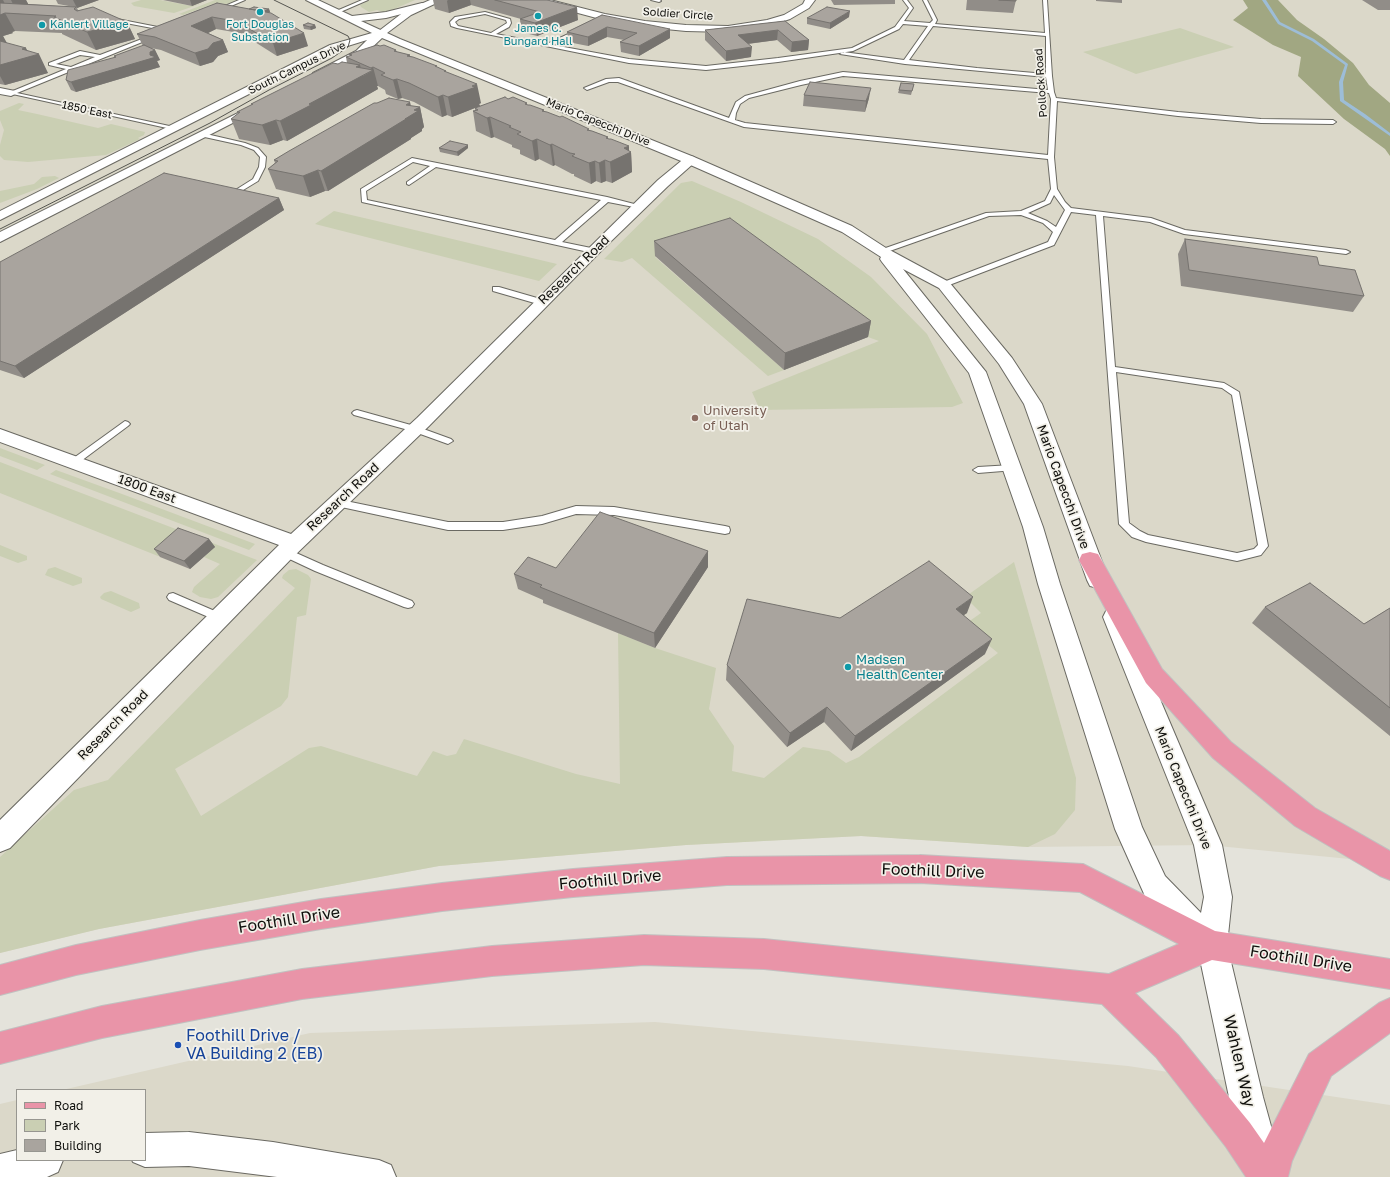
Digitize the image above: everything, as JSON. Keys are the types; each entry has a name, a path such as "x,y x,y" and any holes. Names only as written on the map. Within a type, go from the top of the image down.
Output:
{"main road":[{"path":"1090,560 1154,676 1222,750 1305,817 1390,866"},
{"name":"Foothill Drive","path":"0,980 76,960 200,935 321,914 442,897 565,883 727,871 920,869 1083,878 1212,945 1390,974"},
{"path":"0,1048 102,1022 302,984 492,961 644,950 764,954 1109,989 1212,945"},
{"path":"1109,989 1167,1046 1238,1135 1268,1177"},
{"path":"1268,1177 1275,1158 1320,1065 1390,1014"}],"street":[{"name":"Mario Capecchi Drive","path":"311,0 380,34 690,160 847,229 882,251 944,285 1006,362 1033,404 1090,560 1208,846 1218,897 1212,945"},
{"path":"380,34 408,13 438,0"},
{"name":"Soldier Circle","path":"540,0 601,19 686,28 728,29 769,23 787,17 806,6 810,0"},
{"path":"350,19 386,15 422,6"},
{"name":"South Campus Drive","path":"305,82 360,53 380,34"},
{"name":"South Campus Drive","path":"0,216 334,47 380,34"},
{"name":"South Campus Drive","path":"0,238 271,100"},
{"name":"Research Road","path":"0,839 289,548 415,429 639,206 690,160"},
{"name":"Mario Capecchi Drive","path":"882,251 977,372 1033,527 1049,584 1129,829 1156,886 1212,945"},
{"name":"1800 East","path":"0,435 74,462 289,548"},
{"name":"Wahlen Way","path":"1212,945 1246,1097 1268,1177"},
{"path":"146,1150 189,1149 270,1168 379,1177"},
{"path":"0,1171 42,1161"}],"lane":[{"path":"209,14 243,0"},
{"path":"336,12 366,0"},
{"path":"492,34 507,26 509,21 508,19 485,13 467,15 457,18 452,22 453,25 457,27 548,46 629,61 706,68 853,49 897,28 910,8 905,0"},
{"path":"905,62 935,20 925,0"},
{"name":"Pollock Road","path":"1045,0 1049,76 1051,92 1054,99 1051,157 1054,189"},
{"path":"108,19 168,30"},
{"path":"901,22 931,26 1048,35"},
{"path":"5,92 72,69 174,28"},
{"path":"548,46 583,28"},
{"path":"830,52 905,62 1049,76"},
{"path":"72,69 51,64 80,53 101,58"},
{"path":"732,120 733,113 742,100 754,95 843,74 1051,92"},
{"path":"587,88 608,80 619,80 744,125 1051,157"},
{"path":"784,87 805,90"},
{"name":"1850 East","path":"5,92 174,129"},
{"path":"1054,99 1178,114 1261,121 1333,122"},
{"path":"202,135 244,144 256,150 263,157 262,167 256,180 227,197"},
{"path":"593,251 364,200 363,190 412,160 639,206"},
{"path":"409,183 435,165"},
{"path":"1054,189 1062,203 1069,210 1151,220 1184,232 1346,252"},
{"path":"882,251 988,214 1022,213 1048,202 1054,189"},
{"path":"556,243 607,199"},
{"path":"944,285 1051,243 1069,210"},
{"path":"1022,213 1045,222 1057,231"},
{"path":"1099,213 1111,369 1124,524 1136,534 1146,538 1237,557 1257,552 1263,546 1236,394 1224,386 1111,369"},
{"path":"496,289 541,302"},
{"path":"357,413 415,429 448,441"},
{"path":"74,462 125,424"},
{"path":"978,470 1012,468"},
{"path":"336,503 448,526 503,526 542,520 576,510 614,511 725,530"},
{"path":"289,548 319,568 408,604"},
{"path":"173,597 220,618"}],"shaded area":[{"name":"University of Utah","path":"0,0 1390,0 1390,863 1208,845 1028,847 861,836 686,845 439,866 99,929 0,953"},
{"path":"655,1022 1128,1066 1390,1105 1390,1177 0,1177 0,1104 16,1100 16,1161 146,1161 146,1089 66,1089 310,1033"}],"green space":[{"path":"141,0 160,0 192,6 203,3 174,13 134,6 131,3"},
{"path":"215,0 237,0 226,4 216,3 183,15 179,14"},
{"path":"370,0 415,0 385,13 377,10 369,12 361,7 360,5"},
{"path":"1243,0 1278,0 1297,20 1324,39 1353,63 1369,85 1390,103 1390,156 1385,149 1344,119 1298,76 1301,57 1273,45 1233,20 1248,8"},
{"path":"1180,28 1234,47 1136,74 1083,52"},
{"path":"19,103 24,104 18,110 98,128 111,124 145,132 144,135 138,138 140,139 106,155 28,162 4,160 0,156 0,145 4,130 0,120 0,111"},
{"path":"55,176 59,178 37,189 0,203 0,191 34,184 42,177"},
{"path":"692,181 741,202 818,239 871,277 927,334 963,403 952,407 760,410 752,392 879,341 868,337 729,233 655,257 784,370 768,376 632,258 622,262 604,259 681,183"},
{"path":"334,211 557,264 539,281 315,224"},
{"path":"0,448 45,465 37,470 0,456"},
{"path":"0,462 257,560 218,597 211,599 200,597 192,592 194,587 220,564 204,557 214,547 158,556 0,493"},
{"path":"56,470 255,544 249,550 50,474"},
{"path":"0,545 27,556 27,560 18,563 0,556"},
{"path":"1014,562 1076,778 1075,810 1055,834 1028,847 861,836 686,845 439,866 99,929 0,953 0,857 74,790 108,780 295,588 282,578 283,575 289,570 296,569 308,575 311,579 306,615 297,617 288,697 281,706 175,769 201,816 309,748 321,746 417,776 433,751 447,756 456,754 464,739 576,774 620,784 618,633 655,648 716,668 709,709 734,746 732,771 764,778 803,747 829,751 846,763 859,757 998,653 964,625 981,613 965,597"},
{"path":"55,567 82,578 82,583 73,586 45,575 48,569"},
{"path":"111,591 139,603 140,608 131,612 101,599 100,597 104,593"}],"building":[{"path":"495,0 547,0 577,7 535,23 520,19 540,12"},
{"path":"0,3 76,7 74,9 77,11 93,7 127,22 87,32 54,17 56,16 5,13 0,15"},
{"path":"217,3 271,13 304,33 273,43 243,25 245,24 212,17 191,26 223,40 213,43 208,49 195,53 155,37 137,34"},
{"path":"254,7 269,9 264,11 249,9"},
{"path":"827,7 850,11 830,23 807,18"},
{"path":"602,15 670,29 639,46 620,42 637,33 607,27 588,37 567,32"},
{"path":"785,21 809,40 792,42 778,30 738,35 752,47 726,51 705,30"},
{"path":"308,23 315,25 310,27 303,25"},
{"path":"0,41 26,48 22,49 39,54 0,65"},
{"path":"144,45 155,50 150,52 150,55 156,57 71,82 66,80 68,70 116,57 114,56"},
{"path":"377,45 384,45 396,50 394,51 410,55 407,56 437,66 435,66 477,84 472,86 476,87 448,97 443,95 438,97 409,83 397,79 393,80 381,75 385,73 346,57 352,55 349,54"},
{"path":"342,62 360,65 356,67 373,70 280,121 276,120 262,125 231,119 240,112 237,112 253,104 251,104 333,63 338,64"},
{"path":"810,82 871,88 866,101 804,95"},
{"path":"901,83 914,84 912,91 899,90"},
{"path":"505,97 508,99 513,97 527,103 525,104 544,110 542,111 560,117 562,116 589,129 587,130 629,146 624,148 631,152 610,162 605,160 599,163 595,161 589,163 572,156 575,154 552,144 550,145 537,139 532,141 517,134 521,132 509,127 511,126 490,117 487,118 473,111 478,110 475,108"},
{"path":"389,98 410,102 406,105 420,107 414,110 418,111 406,119 321,171 318,170 303,176 268,169 278,161 274,160 289,151 374,103"},
{"path":"450,141 468,145 457,152 439,148"},
{"path":"164,173 279,198 15,366 0,361 0,262"},
{"path":"730,218 871,321 785,353 654,241"},
{"path":"1185,239 1317,257 1319,265 1355,270 1364,296 1189,270"},
{"path":"600,512 708,551 654,633 540,587 542,585 514,574 528,557 556,568"},
{"path":"178,528 209,539 184,561 154,549"},
{"name":"Madsen Health Center","path":"929,561 973,597 956,609 992,639 855,736 827,707 790,733 727,665 747,599 840,618"},
{"path":"1310,583 1364,624 1390,608 1390,708 1265,607"}],"waterway":[{"path":"1264,0 1279,23 1313,40 1347,65 1341,82 1342,101 1364,115 1390,135"}],"tram line":[{"path":"0,229 210,123 269,90 332,58 348,47 350,40 348,36 274,0"}],"place":[{"name":"Fort Douglas Substation","path":"260,12"},
{"name":"James C. Bungard Hall","path":"538,16"},
{"name":"Kahlert Village","path":"42,25"},
{"name":"University of Utah","path":"695,418"},
{"name":"Madsen Health Center","path":"848,667"},
{"name":"Foothill Drive / VA Building 2 (EB)","path":"178,1045"}]}
